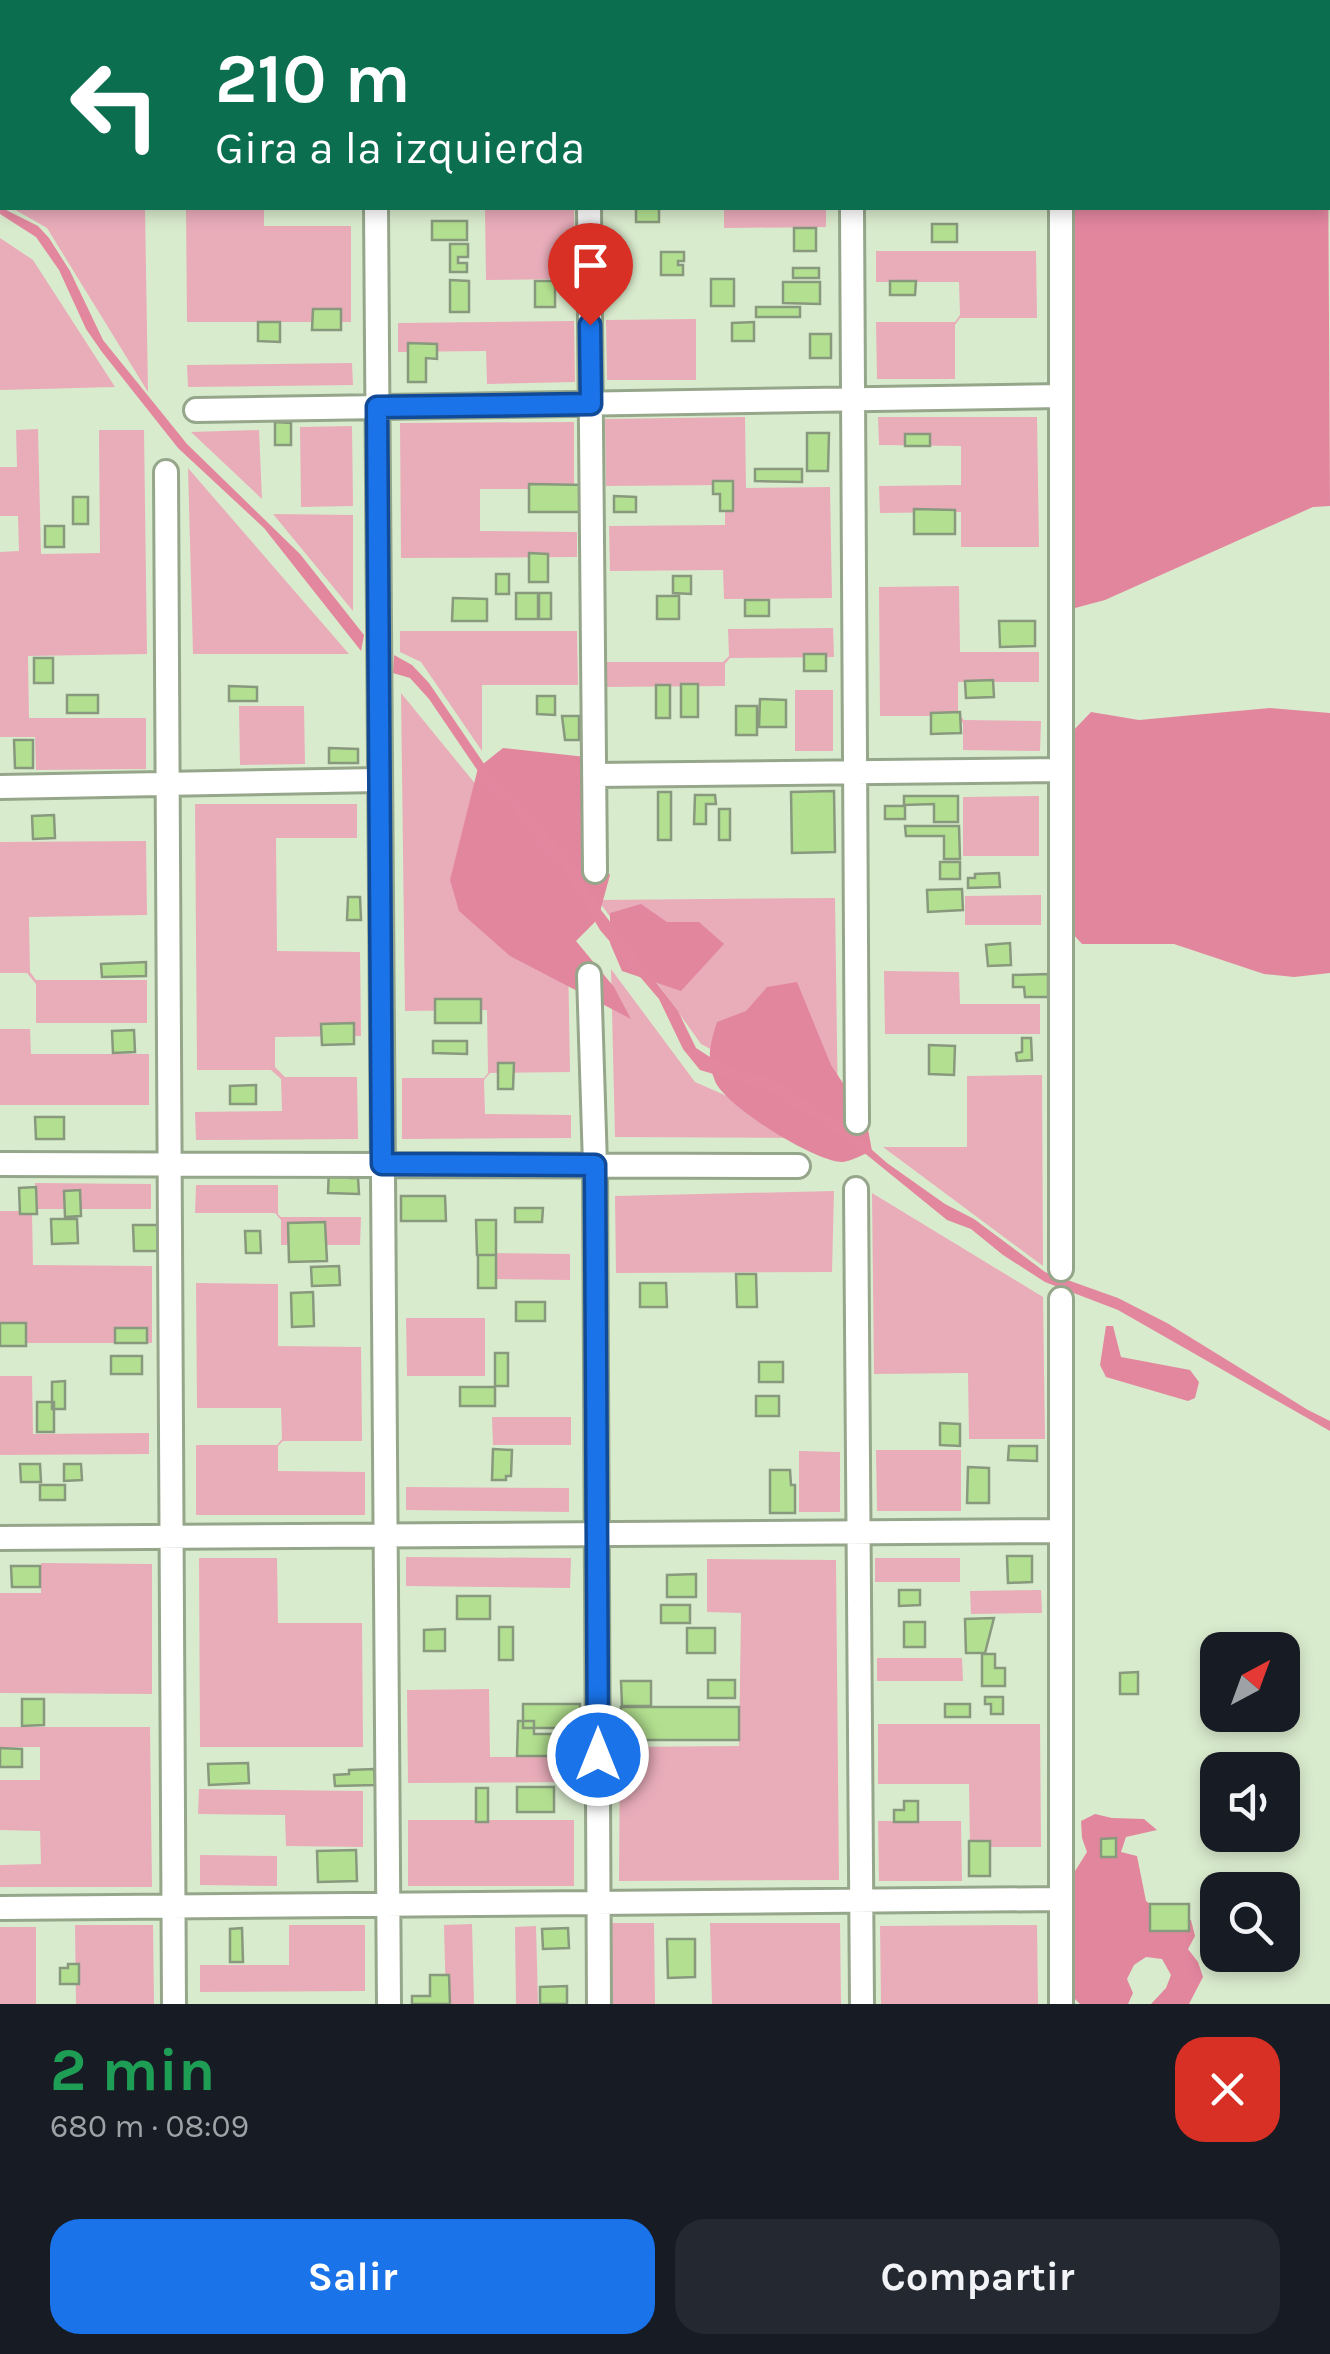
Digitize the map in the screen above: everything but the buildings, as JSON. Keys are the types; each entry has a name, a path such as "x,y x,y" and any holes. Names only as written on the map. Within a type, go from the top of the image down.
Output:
{"street":[{"path":"376,210 389,2004"},
{"path":"589,210 595,872"},
{"path":"852,210 857,1122"},
{"path":"1061,210 1061,1268"},
{"path":"196,410 1061,396"},
{"path":"166,472 174,2004"},
{"path":"594,775 1061,770"},
{"path":"0,787 379,780"},
{"path":"589,975 595,1165 598,2004"},
{"path":"0,1164 798,1166"},
{"path":"856,1189 862,2004"},
{"path":"1061,1299 1061,2004"},
{"path":"0,1538 1061,1532"},
{"path":"0,1908 1060,1899"}],"shaded area":[{"path":"0,210 6,210 38,226 49,238 70,271 103,340 187,444 300,554 364,635 361,651 264,528 178,448 102,352 86,329 59,270 36,237 0,214"},
{"path":"16,210 145,210 148,392 47,228"},
{"path":"186,210 264,210 264,226 351,226 351,322 187,322"},
{"path":"485,210 574,210 575,279 486,280"},
{"path":"724,210 826,210 826,227 724,228"},
{"path":"1066,210 1328,210 1330,506 1313,507 1105,600 1075,608 1071,335 1074,271"},
{"path":"0,238 33,260 115,387 0,390"},
{"path":"876,251 1036,251 1037,318 960,318 955,325 955,379 877,379 876,322 955,322 960,315 959,282 876,282"},
{"path":"696,319 696,380 607,380 606,320"},
{"path":"574,321 575,382 487,384 486,351 398,352 398,323"},
{"path":"352,363 353,385 188,387 187,365"},
{"path":"745,417 746,488 830,487 832,598 724,599 723,570 610,571 609,526 725,525 725,485 606,486 605,419"},
{"path":"878,417 1037,417 1039,547 961,547 961,512 880,513 879,486 961,485 961,446 879,445"},
{"path":"574,422 574,489 480,489 480,531 577,532 577,557 401,558 400,423"},
{"path":"352,426 353,506 301,507 300,427"},
{"path":"38,429 41,554 100,553 99,430 144,430 147,654 28,656 29,718 146,718 146,769 36,770 35,737 0,737 0,552 19,551 18,516 0,516 0,467 17,467 16,430"},
{"path":"259,430 262,499 191,432"},
{"path":"188,468 349,654 193,654"},
{"path":"273,514 353,515 353,611"},
{"path":"959,586 960,652 1039,652 1039,682 958,682 958,714 964,720 1041,721 1040,751 963,750 963,723 957,716 880,716 879,587"},
{"path":"833,628 834,657 730,658 725,664 725,686 607,687 607,662 723,662 729,656 728,629"},
{"path":"400,631 577,631 578,685 482,685 482,751 421,662 400,652"},
{"path":"394,655 412,665 429,683 491,774 570,860 598,906 678,1011 696,1048 727,1068 762,1075 792,1091 846,1127 887,1163 945,1204 974,1219 1045,1272 1118,1298 1167,1323 1330,1421 1330,1431 1118,1310 1045,1282 971,1229 947,1220 846,1138 771,1091 700,1070 683,1049 659,999 600,930 563,866 484,780 429,699 410,678 393,673"},
{"path":"795,690 833,690 833,751 795,751"},
{"path":"401,693 567,896 570,1072 490,1073 484,1080 485,1114 571,1115 571,1138 402,1139 402,1078 484,1078 488,1073 487,1010 405,1011"},
{"path":"239,706 304,706 305,764 240,765"},
{"path":"1270,708 1330,713 1330,973 1294,977 1264,974 1174,944 1082,944 1062,922 1069,735 1091,712 1139,720"},
{"path":"503,748 586,757 586,843 610,875 598,919 576,941 614,987 631,1019 510,956 459,911 450,880 478,768"},
{"path":"1039,796 1039,856 963,856 963,797"},
{"path":"195,804 357,804 357,838 276,838 277,951 360,952 361,1036 275,1037 275,1067 285,1077 357,1077 358,1139 196,1140 195,1112 282,1111 281,1079 271,1070 197,1070"},
{"path":"146,841 147,915 29,917 30,972 36,980 147,980 147,1023 36,1023 36,984 27,973 0,973 0,842"},
{"path":"1041,895 1041,925 965,925 965,896"},
{"path":"835,898 838,1115 701,1044 598,900"},
{"path":"641,904 667,922 699,922 724,944 681,991 622,971 610,943 610,913"},
{"path":"611,969 695,1082 823,1138 615,1137"},
{"path":"884,971 959,972 960,1004 1040,1004 1040,1034 885,1034"},
{"path":"797,982 831,1065 866,1118 872,1151 847,1161 813,1153 753,1118 722,1092 712,1073 710,1052 717,1022 746,1011 767,987"},
{"path":"0,1029 30,1029 31,1054 149,1054 149,1105 0,1105"},
{"path":"1042,1075 1043,1266 883,1147 967,1147 967,1076"},
{"path":"35,1183 151,1184 151,1209 36,1209 32,1213 33,1265 152,1266 152,1343 0,1343 0,1211 32,1211 36,1207"},
{"path":"196,1185 278,1185 281,1217 361,1217 360,1245 281,1245 281,1220 275,1213 195,1213"},
{"path":"834,1191 832,1272 616,1273 615,1196"},
{"path":"872,1193 1043,1297 1045,1439 969,1439 968,1373 874,1374"},
{"path":"492,1253 570,1254 570,1280 492,1279"},
{"path":"196,1283 278,1284 278,1346 361,1347 362,1441 283,1441 278,1446 278,1471 365,1472 365,1515 196,1515 196,1445 277,1445 282,1439 281,1408 197,1408"},
{"path":"406,1318 485,1318 485,1376 407,1376"},
{"path":"1106,1326 1113,1326 1121,1357 1190,1370 1199,1382 1195,1398 1188,1401 1106,1377 1100,1365"},
{"path":"0,1376 32,1376 33,1434 149,1433 149,1454 0,1455"},
{"path":"492,1417 571,1417 571,1445 493,1445"},
{"path":"876,1450 961,1450 961,1511 877,1511"},
{"path":"799,1451 840,1452 840,1512 799,1512"},
{"path":"406,1487 569,1488 569,1512 406,1510"},
{"path":"406,1557 571,1558 570,1588 406,1586"},
{"path":"199,1558 277,1558 278,1623 362,1623 363,1747 200,1747"},
{"path":"875,1558 960,1558 960,1582 875,1582"},
{"path":"707,1559 836,1560 839,1880 619,1881 620,1747 739,1746 741,1613 707,1612"},
{"path":"41,1563 152,1564 152,1694 0,1693 0,1593 41,1593"},
{"path":"1041,1590 1042,1613 971,1614 970,1591"},
{"path":"877,1658 962,1658 963,1681 877,1681"},
{"path":"489,1689 490,1757 572,1757 573,1782 408,1783 407,1690"},
{"path":"878,1724 1040,1724 1041,1847 970,1847 969,1784 878,1784"},
{"path":"0,1727 150,1727 152,1887 0,1887 0,1865 41,1864 40,1831 0,1830 0,1780 40,1780 40,1747 0,1747"},
{"path":"199,1789 363,1791 363,1847 286,1846 285,1815 198,1814"},
{"path":"1095,1814 1144,1819 1157,1830 1126,1837 1121,1852 1137,1856 1146,1901 1174,1921 1191,1920 1195,1936 1188,1949 1203,1977 1189,2004 1151,2004 1166,1988 1171,1975 1162,1959 1146,1957 1134,1965 1127,1979 1133,1993 1128,2004 1080,2004 1065,1989 1072,1876 1087,1852 1081,1821"},
{"path":"408,1820 574,1820 574,1886 408,1886"},
{"path":"878,1821 961,1821 962,1881 879,1881"},
{"path":"200,1855 277,1856 277,1886 200,1885"},
{"path":"610,1923 654,1923 655,2004 611,2004"},
{"path":"710,1923 840,1923 841,2004 712,2004"},
{"path":"472,1924 474,2004 446,2004 444,1925"},
{"path":"75,1925 153,1925 154,2004 76,2004"},
{"path":"289,1925 365,1925 365,1991 200,1992 200,1965 289,1965"},
{"path":"1037,1925 1038,2004 881,2004 880,1926"},
{"path":"536,1926 538,2004 516,2004 515,1927"},
{"path":"0,1927 36,1927 36,2004 0,2004"}],"route":[{"path":"590,325 591,404 377,407 378,662 382,1164 595,1165 598,1755"}]}
